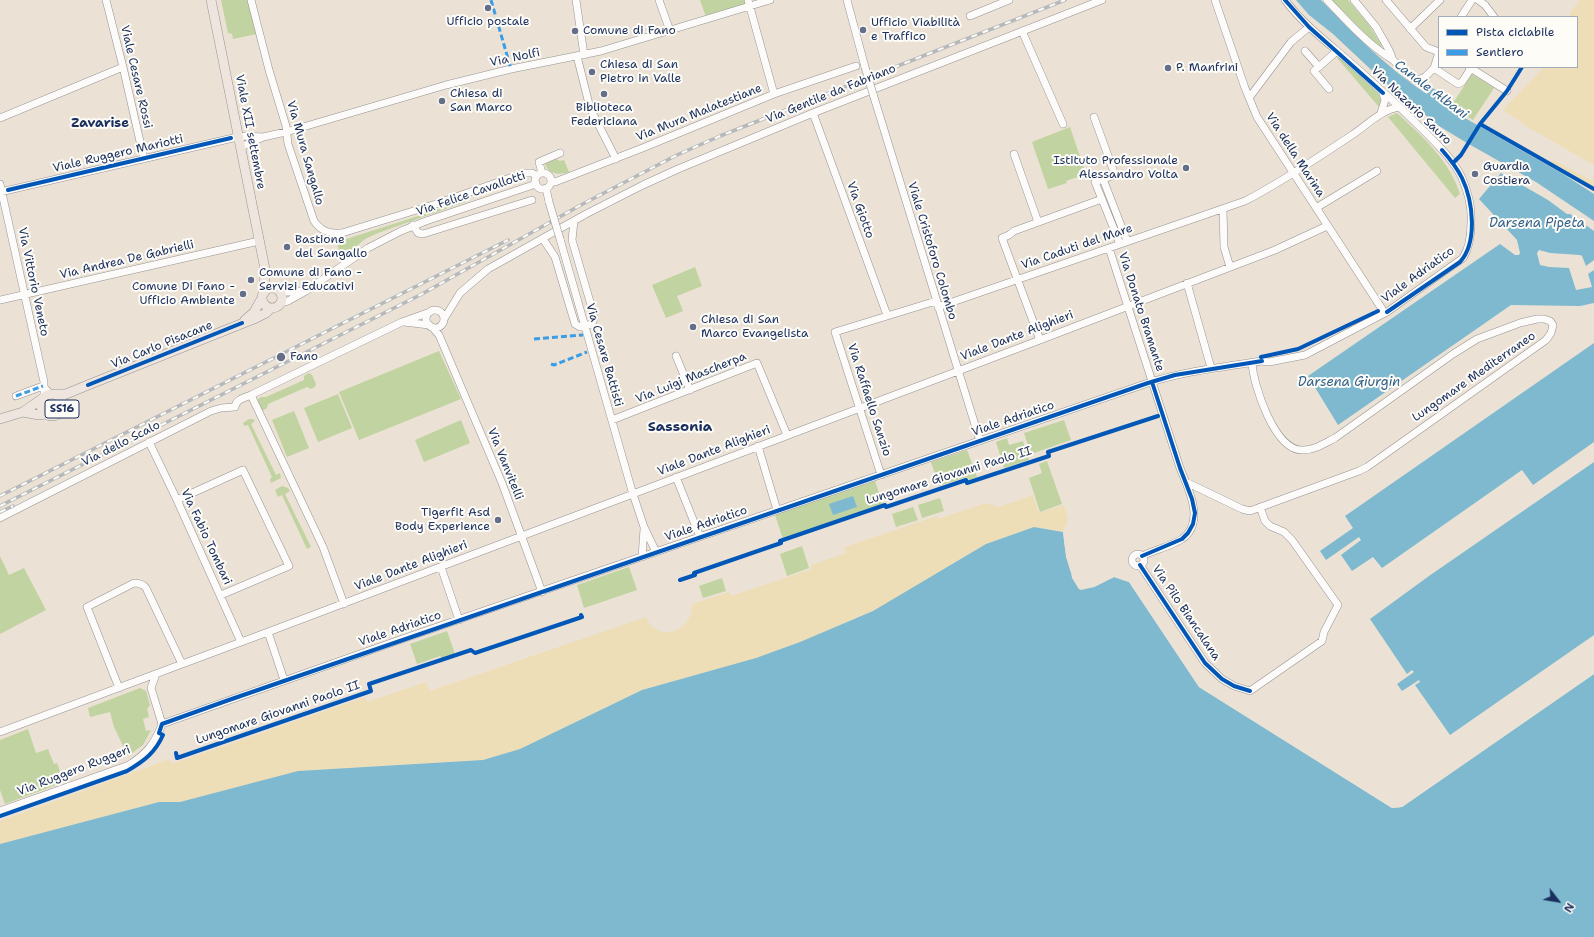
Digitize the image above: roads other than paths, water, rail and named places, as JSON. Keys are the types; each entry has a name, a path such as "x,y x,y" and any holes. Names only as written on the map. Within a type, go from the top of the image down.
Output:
{"main road":[{"name":"Viale XII settembre","path":"211,0 265,269 263,295"},
{"name":"Viale XII settembre","path":"265,269 278,291"},
{"path":"242,323 254,312 263,295 268,289 278,291 282,297 280,303 276,307 271,308 265,306 263,295"},
{"name":"Via Carlo Pisacane","path":"0,418 23,412 48,396 66,394 266,313 271,308"},
{"name":"Via Carlo Pisacane","path":"23,412 56,416 61,412 63,406 88,385"},
{"name":"SS16","path":"44,414 41,407 48,396 62,400 63,406"}],"street":[{"name":"Viale Cesare Rossi","path":"106,0 144,159"},
{"name":"Via Mura Sangallo","path":"251,0 269,70 286,126 288,144 314,221 319,228 334,234 356,229 405,214 524,173 532,173 538,177"},
{"path":"576,0 580,56 590,108 616,159"},
{"path":"659,0 670,31"},
{"name":"Via Nolfi","path":"241,147 263,137 286,132 446,85 512,68 580,56 670,31 749,3 770,0"},
{"name":"Viale Cristoforo Colombo","path":"847,0 873,94 980,441"},
{"path":"970,16 1008,0"},
{"name":"Via Gentile da Fabriano","path":"443,321 454,302 466,287 488,269 616,198 678,168 813,113 1102,0"},
{"name":"Via della Marina","path":"1215,0 1257,117 1382,309"},
{"name":"Via Nazario Sauro","path":"1285,0 1309,27 1399,107 1453,163 1462,179 1469,197 1472,214 1467,252"},
{"path":"1327,0 1366,40 1393,60 1411,78 1418,80 1425,77 1434,68 1438,55"},
{"path":"1354,0 1376,27 1393,60"},
{"path":"1387,0 1426,47 1438,52"},
{"path":"1410,29 1440,0"},
{"path":"1462,16 1472,0"},
{"path":"1478,0 1485,5 1493,16"},
{"path":"749,3 774,94"},
{"path":"1249,98 1291,42 1309,27"},
{"path":"1022,31 1063,124"},
{"path":"1305,51 1319,67"},
{"path":"1329,89 1314,70 1337,51"},
{"path":"0,118 123,66"},
{"name":"Via Mura Malatestiane","path":"551,181 555,182 616,159 774,94 856,66"},
{"path":"1434,68 1458,84 1462,82 1470,68"},
{"path":"1472,68 1507,91"},
{"path":"1381,113 1385,100 1383,93"},
{"name":"Via Caduti del Mare","path":"835,332 888,315 937,304 1018,279 1127,241 1223,210 1259,194 1359,130 1381,113 1399,107"},
{"name":"Via Giotto","path":"813,113 888,315"},
{"path":"1094,116 1115,175 1095,182 1120,244"},
{"name":"Via Nolfi","path":"239,136 263,137"},
{"name":"Viale Ruggero Mariotti","path":"1,192 239,136"},
{"path":"538,177 548,175 551,181 546,188 541,188 538,177 539,162 560,153"},
{"path":"1014,154 1038,222"},
{"path":"1316,208 1377,171"},
{"name":"Via Felice Cavallotti","path":"280,303 288,301 306,291 374,244 413,225 533,185 538,177"},
{"path":"1103,179 1127,241"},
{"name":"Via Vittorio Veneto","path":"0,184 25,294 43,386"},
{"name":"Via Cesare Battisti","path":"546,188 584,327 633,493 644,527 656,552"},
{"path":"1040,340 1002,238 1009,236 1014,231 1102,199"},
{"name":"Via Felice Cavallotti","path":"413,225 418,233 423,234 532,200"},
{"path":"1223,210 1225,251 1230,267"},
{"path":"543,239 554,257 575,324 578,327 584,327 592,324 594,318 572,240 574,221"},
{"name":"Viale Dante Alighieri","path":"0,732 344,604 633,493 1040,340 1275,250 1328,226"},
{"name":"Via Andrea De Gabrielli","path":"0,300 259,241"},
{"name":"Via Donato Bramante","path":"1109,248 1152,382"},
{"name":"Viale Adriatico","path":"162,724 284,680 542,592 700,536 1152,382 1175,375 1211,368 1300,357 1388,312 1460,262 1467,252"},
{"path":"1187,283 1211,368"},
{"path":"278,291 306,291"},
{"name":"Via Gentile da Fabriano","path":"433,311 454,302"},
{"path":"402,322 438,327 443,321 441,312 433,311 426,320 431,326"},
{"name":"Via dello Scalo","path":"0,518 211,411 221,408 235,407 238,400 402,322 433,311"},
{"name":"Lungomare Mediterraneo","path":"1186,482 1242,509 1250,510 1359,471 1367,467 1546,340 1551,333 1553,325 1550,321 1537,319 1520,323 1477,339 1453,354 1335,438 1317,448 1302,451 1286,444 1273,426 1255,383 1252,362"},
{"name":"Via Vanvitelli","path":"443,321 444,347"},
{"name":"Via Vanvitelli","path":"431,326 439,335 502,483 542,592"},
{"name":"Via Raffaello Sanzio","path":"835,332 881,475"},
{"path":"676,356 690,390"},
{"name":"Via Luigi Mascherpa","path":"612,420 757,364 787,435"},
{"path":"1152,382 1186,482"},
{"path":"16,396 43,386 48,396"},
{"path":"251,395 323,547 344,604"},
{"name":"Via Fabio Tombari","path":"149,442 221,595 241,642"},
{"path":"758,446 777,510"},
{"path":"177,500 243,470 289,566 221,595"},
{"name":"Viale Adriatico","path":"676,477 700,536"},
{"name":"Via Pilo Biancalana","path":"1186,482 1195,514 1193,524 1188,533 1182,539 1142,556 1143,562 1140,565 1205,663 1222,679 1234,686 1250,691 1322,641 1324,632 1338,605 1292,540 1284,532 1270,526 1265,520 1260,507"},
{"name":"Via Cesare Battisti","path":"642,557 644,527"},
{"path":"441,567 459,620"},
{"path":"119,688 87,607 134,583 144,585 182,664"},
{"path":"268,632 284,680"},
{"path":"156,674 151,688 162,724"},
{"name":"Via Ruggero Ruggeri","path":"0,811 129,765 147,752 156,740 162,724"}],"water":[{"name":"Canale Albani","path":"1296,0 1321,0 1371,50 1412,84 1427,94 1431,87 1448,98 1444,106 1563,174 1594,194 1594,221 1536,182 1439,126 1382,80 1333,34 1309,15"},
{"name":"Darsena Giurgin","path":"1501,173 1548,200 1594,231 1594,260 1586,266 1582,256 1580,255 1550,253 1539,250 1537,253 1540,265 1569,268 1576,290 1592,287 1588,274 1594,270 1594,303 1580,306 1511,305 1338,425 1308,376 1500,244 1515,255 1519,255 1520,253 1517,240 1479,199"},
{"path":"1594,343 1594,442 1533,485 1522,470 1382,568 1373,557 1352,571 1341,555 1361,540 1359,537 1326,560 1320,551 1353,528 1345,516"},
{"path":"1594,462 1594,635 1450,735 1415,685 1420,682 1419,680 1402,691 1397,684 1414,672 1412,670 1407,674 1370,619 1429,576"},
{"path":"853,496 857,507 833,515 829,504"},
{"path":"1034,527 1063,532 1068,562 1072,576 1079,589 1094,587 1114,577 1129,582 1199,687 1392,808 1402,807 1594,674 1594,937 0,937 0,844 159,802 180,802 298,771 483,760 520,749 642,690 756,658 800,642 873,611 986,544"}],"railway":[{"path":"0,506 422,294 579,206 677,155 720,136 1065,0"},
{"path":"0,496 508,240"},
{"path":"0,512 13,506"}],"place":[{"name":"Ufficio postale","path":"488,8"},
{"name":"Ufficio Viabilità e Traffico","path":"863,30"},
{"name":"Comune di Fano","path":"575,31"},
{"name":"P. Manfrini","path":"1168,68"},
{"name":"Chiesa di San Pietro in Valle","path":"592,72"},
{"name":"Biblioteca Federiciana","path":"604,94"},
{"name":"Chiesa di San Marco","path":"442,101"},
{"name":"Istituto Professionale Alessandro Volta","path":"1186,168"},
{"name":"Guardia Costiera","path":"1475,174"},
{"name":"Bastione del Sangallo","path":"287,247"},
{"name":"Comune di Fano - Servizi Educativi","path":"251,280"},
{"name":"Comune Di Fano - Ufficio Ambiente","path":"243,294"},
{"name":"Chiesa di San Marco Evangelista","path":"693,327"},
{"name":"Fano","path":"281,357"},
{"name":"Tigerfit Asd Body Experience","path":"498,520"}],"district":[{"name":"Zavarise","path":"100,124"},
{"name":"Sassonia","path":"680,427"}],"water label":[{"name":"Darsena Pipeta","path":"1537,224"}]}
